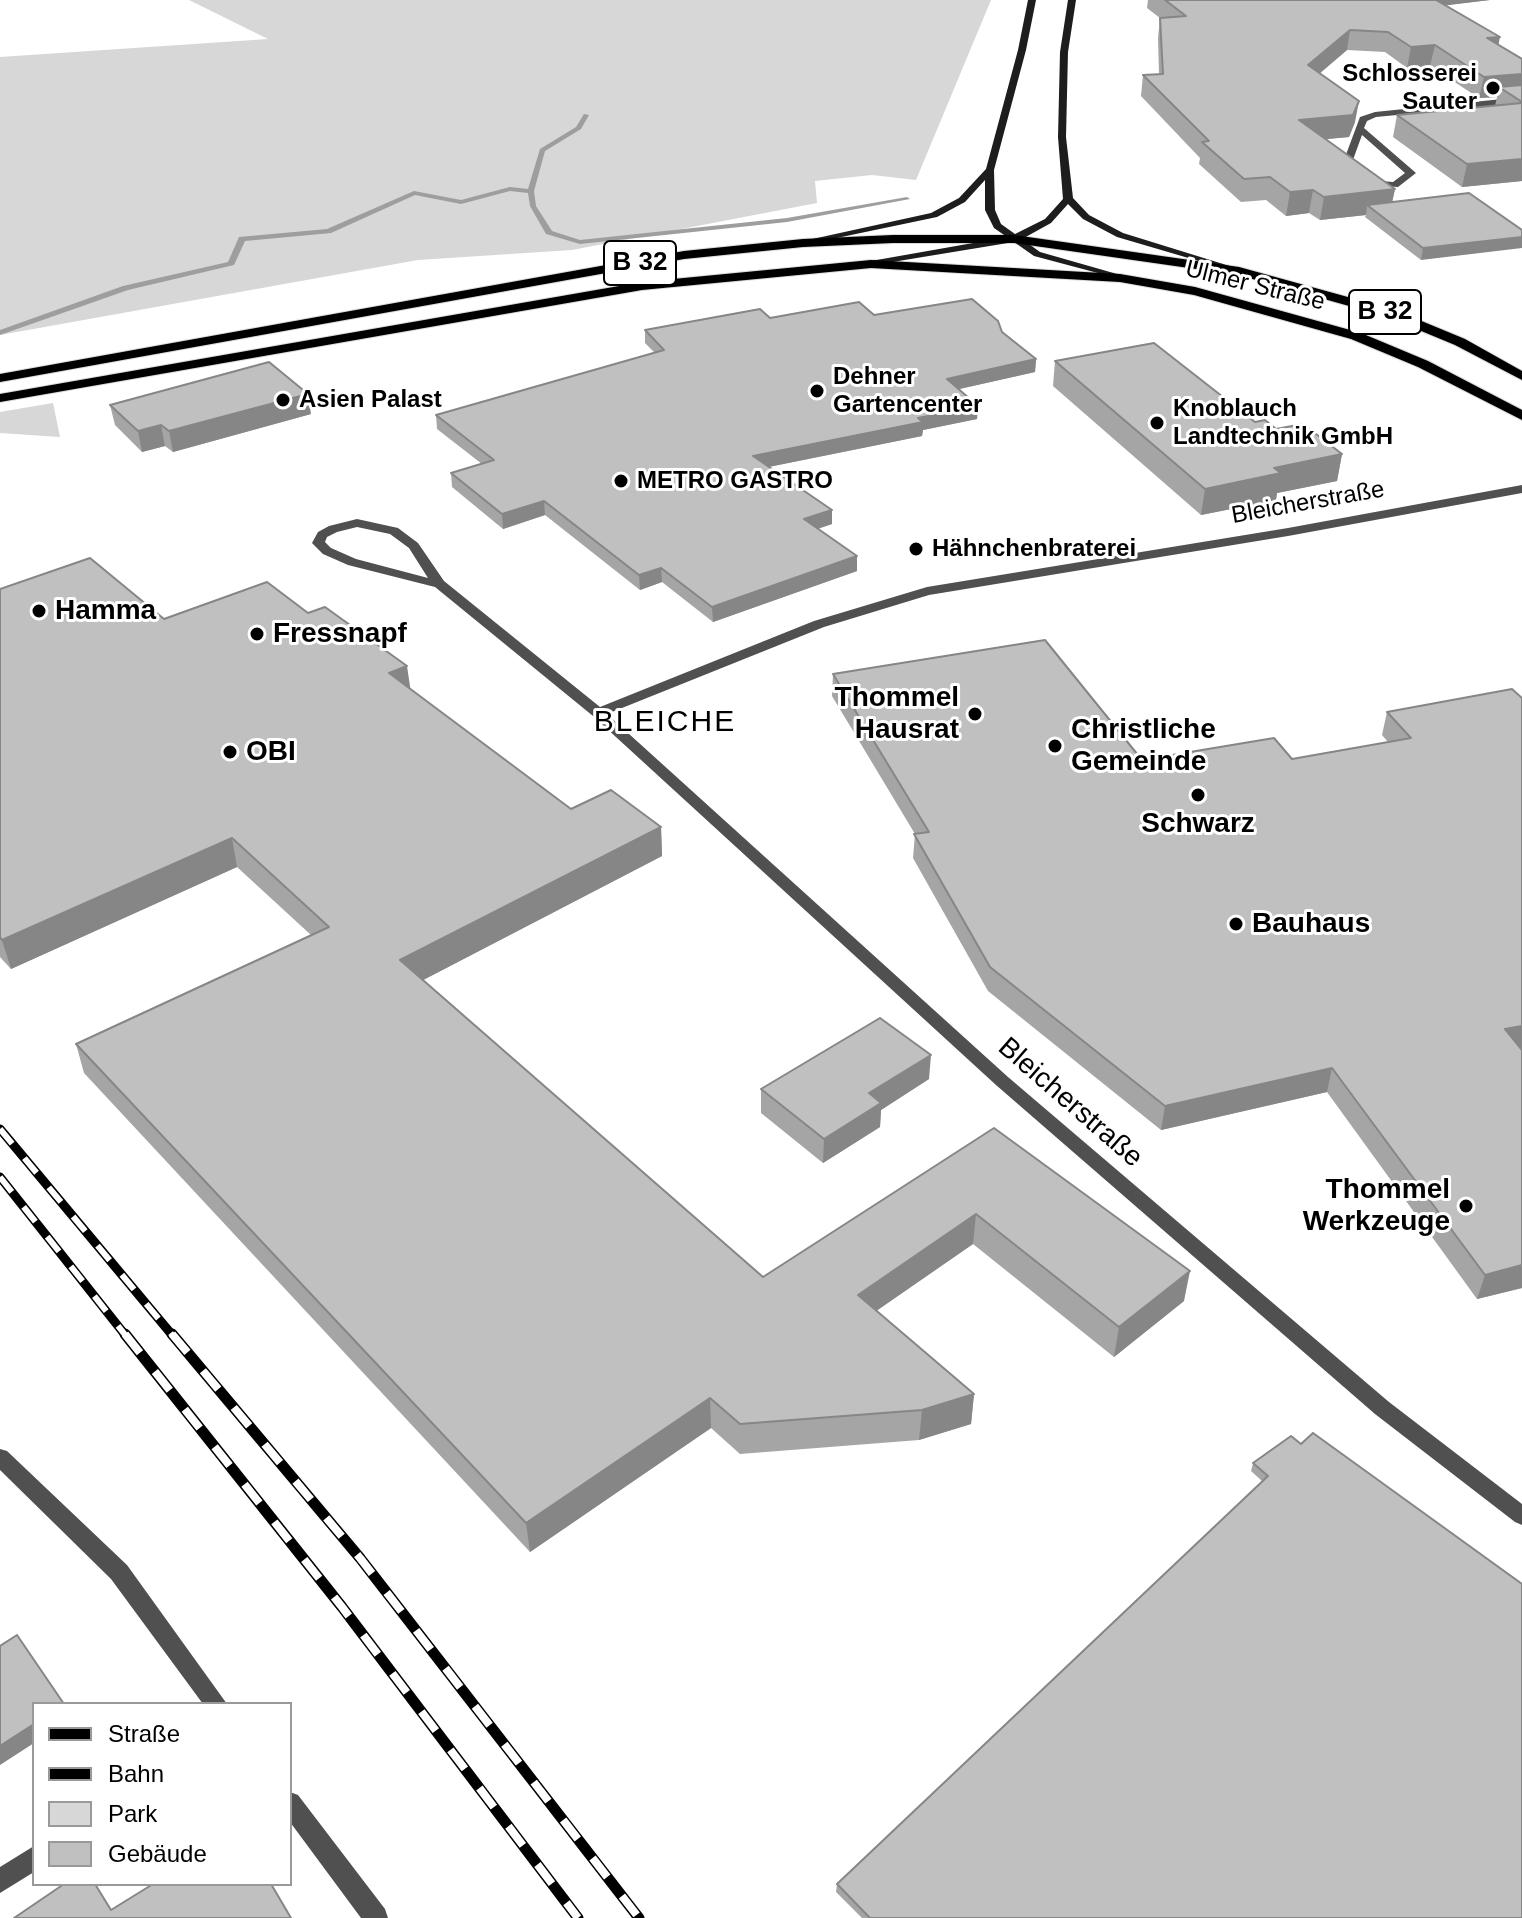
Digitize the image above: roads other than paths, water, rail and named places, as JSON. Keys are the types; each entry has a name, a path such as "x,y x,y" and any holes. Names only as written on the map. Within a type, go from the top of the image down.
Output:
{"main road":[{"name":"Ulmer Straße","path":"1032,0 990,170 990,210 997,226 1037,254 1120,278 1195,291 1356,336 1423,364 1522,416"},
{"path":"1072,0 1064,52 1062,137 1068,199 1086,217 1120,235 1239,271"},
{"path":"803,243 934,215 962,200 990,170"},
{"path":"871,264 1014,239 1048,221 1068,199"},
{"name":"B 32","path":"0,378 684,255 803,243 1014,239 1239,271"},
{"name":"B 32","path":"0,398 627,288 759,273 871,264 1120,278"},
{"name":"Ulmer Straße","path":"1239,271 1390,313 1460,342 1522,376"}],"street":[{"path":"1359,128 1411,173 1395,185 1358,182 1345,168 1359,128 1363,119 1375,115 1522,100"},
{"name":"Bleicherstraße","path":"598,713 819,624 927,591 1288,532 1522,489"},
{"name":"Bleicherstraße","path":"439,584 352,562 327,551 318,543 322,535 333,529 357,523 394,531 414,546 439,584 598,713 1002,1081 1382,1408 1522,1516"},
{"path":"0,1457 119,1572 215,1702"},
{"path":"292,1806 376,1918"},
{"path":"0,1881 32,1859"}],"waterway":[{"path":"531,191 542,150 579,128 586,115"},
{"path":"0,333 126,288 231,263 242,239 328,231 414,193 461,202 510,189 531,191"},
{"path":"531,191 533,206 549,232 580,242 787,220 907,199"}],"railway":[{"path":"0,1129 173,1336"},
{"path":"0,1177 126,1336"},
{"path":"125,1334 342,1607 578,1918"},
{"path":"172,1334 360,1558 639,1918"}],"place":[{"name":"Schlosserei Sauter","path":"1493,88"},
{"name":"Dehner Gartencenter","path":"817,391"},
{"name":"Asien Palast","path":"283,400"},
{"name":"Knoblauch Landtechnik GmbH","path":"1157,423"},
{"name":"METRO GASTRO","path":"621,481"},
{"name":"Hähnchenbraterei","path":"916,549"},
{"name":"Hamma","path":"39,611"},
{"name":"Fressnapf","path":"257,634"},
{"name":"Thommel Hausrat","path":"975,714"},
{"name":"Christliche Gemeinde","path":"1055,746"},
{"name":"OBI","path":"230,752"},
{"name":"Schwarz","path":"1198,795"},
{"name":"Bauhaus","path":"1236,924"},
{"name":"Thommel Werkzeuge","path":"1466,1206"}],"district":[{"name":"BLEICHE","path":"665,723"}]}
